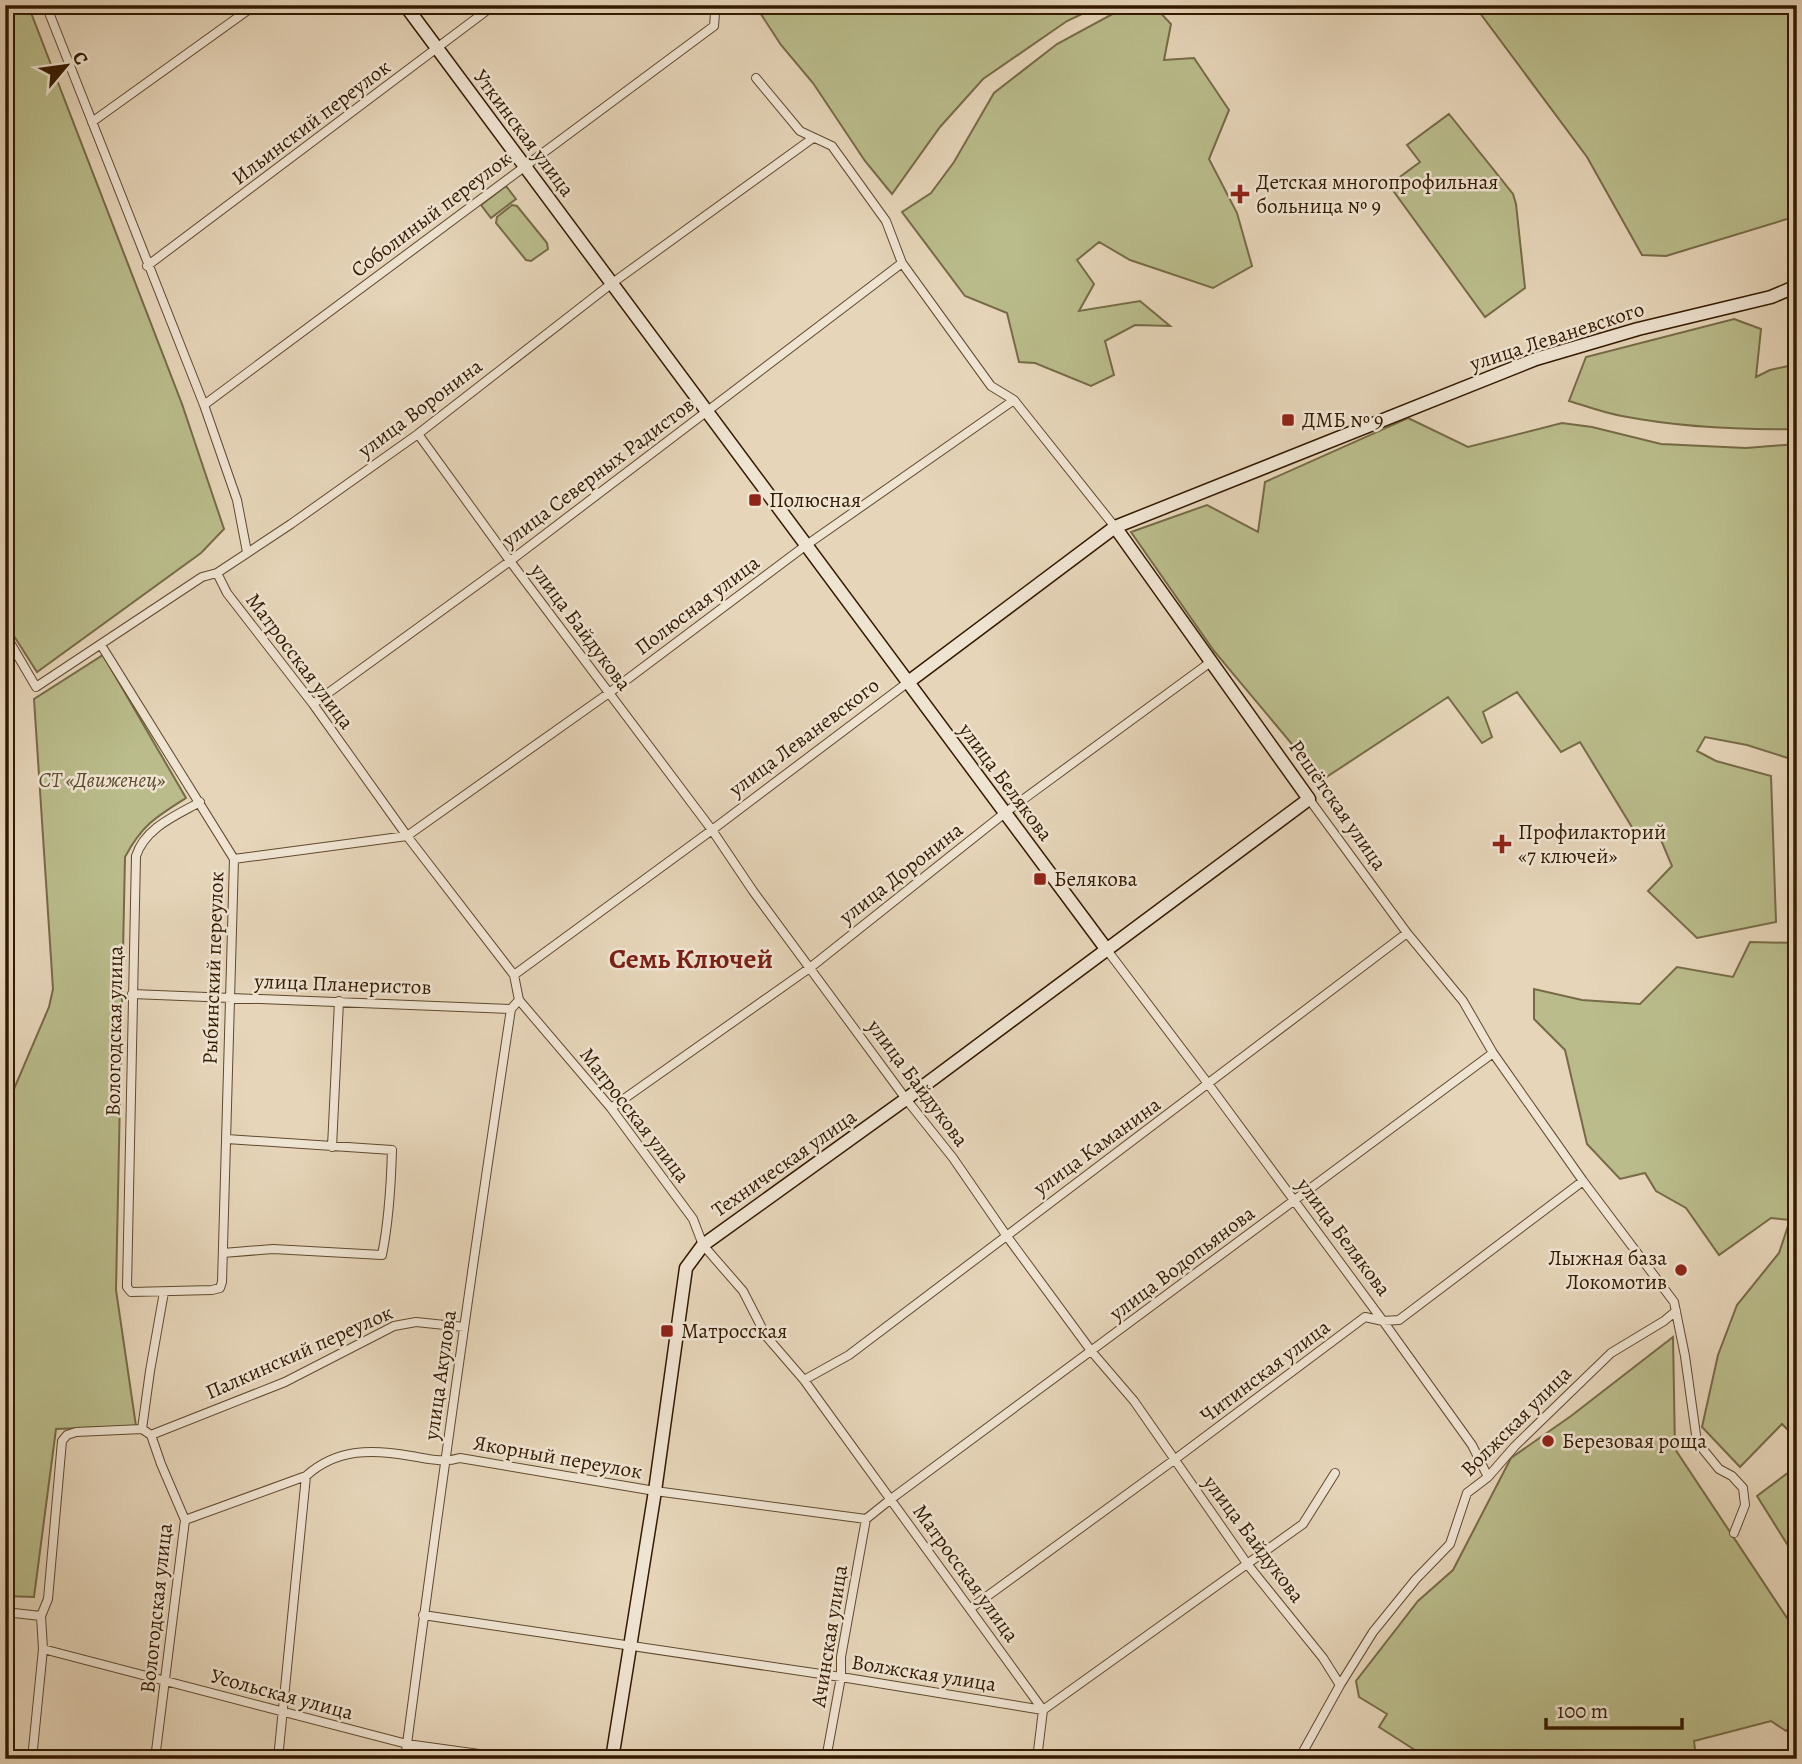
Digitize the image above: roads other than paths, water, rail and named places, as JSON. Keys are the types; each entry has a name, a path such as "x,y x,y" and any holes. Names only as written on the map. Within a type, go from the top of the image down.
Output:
{"street":[{"path":"46,5 204,405 237,500 247,552"},
{"path":"92,122 254,5"},
{"name":"Уткинская улица","path":"405,5 611,284"},
{"name":"Ильинский переулок","path":"147,265 494,5"},
{"name":"Соболиный переулок","path":"204,405 714,26 715,13 710,5"},
{"name":"Решётская улица","path":"756,78 800,131 832,146 886,221 902,263 991,386 1014,400 1115,527 1309,799 1408,933 1463,1001 1493,1053 1583,1181 1674,1302 1697,1442 1719,1469 1732,1476 1743,1488 1745,1505 1734,1534"},
{"name":"улица Воронина","path":"5,634 36,687 202,577 217,573 291,524 418,434 611,284 813,138"},
{"name":"улица Северных Радистов","path":"313,704 510,561 902,263"},
{"name":"улица Белякова","path":"611,284 1209,1085 1472,1445 1488,1477"},
{"name":"улица Леваневского","path":"514,975 1115,527 1536,359 1637,329 1771,297 1797,286"},
{"name":"Полюсная улица","path":"234,859 407,836 609,693 806,546 1014,400"},
{"name":"улица Байдукова","path":"418,434 712,830 753,891 906,1099 953,1158 1092,1352 1134,1401 1248,1565 1323,1658 1340,1685"},
{"name":"Матросская улица","path":"217,573 227,593 514,975 519,1000 611,1108 693,1219 703,1245 743,1291 766,1336 804,1380 1042,1710"},
{"name":"Рыбинский переулок","path":"101,645 234,859 227,1139 220,1287 164,1292"},
{"name":"улица Доронина","path":"611,1108 811,967 1006,812 1212,662"},
{"name":"Техническая улица","path":"612,1759 628,1646 655,1491 686,1268 703,1245 906,1099 1309,799"},
{"name":"Вологодская улица","path":"164,1292 131,1292 127,1287 136,856 141,842 154,829 200,802"},
{"name":"улица Каманина","path":"804,1380 849,1355 1408,933"},
{"name":"улица Планеристов","path":"132,994 511,1009"},
{"path":"511,1009 519,1000"},
{"path":"332,1147 339,1002"},
{"name":"улица Акулова","path":"405,1759 423,1615 511,1009"},
{"name":"улица Водопьянова","path":"891,1499 1493,1053"},
{"path":"223,1253 273,1249 382,1255 390,1212 393,1150 227,1139"},
{"name":"Читинская улица","path":"971,1608 1365,1317 1382,1321 1399,1320 1583,1181"},
{"path":"142,1429 164,1292"},
{"name":"Волжская улица","path":"1340,1685 1373,1632 1416,1579 1450,1544 1468,1493 1488,1477 1515,1446 1611,1353 1676,1311"},
{"name":"Палкинский переулок","path":"151,1435 285,1382 394,1326 415,1322 464,1327"},
{"path":"32,1759 43,1649 41,1616 48,1599 62,1441 67,1435 76,1432 142,1429 151,1435"},
{"name":"Вологодская улица","path":"151,1435 185,1520 155,1759"},
{"name":"Якорный переулок","path":"185,1520 306,1476 314,1468 352,1451 393,1453 445,1462 460,1458 655,1491 866,1520"},
{"path":"1037,1759 1042,1710 1303,1524 1335,1473"},
{"path":"278,1759 306,1476"},
{"path":"866,1520 891,1499"},
{"name":"Ачинская улица","path":"826,1759 866,1520"},
{"path":"5,1612 41,1616"},
{"name":"Волжская улица","path":"423,1615 841,1677 1042,1710"},
{"name":"Усольская улица","path":"43,1649 407,1744 516,1759"},
{"path":"1299,1759 1340,1685"}],"place":[{"name":"Детская многопрофильная больница № 9","path":"1240,194"},
{"name":"ДМБ № 9","path":"1288,420"},
{"name":"Полюсная","path":"755,500"},
{"name":"Профилакторий «7 ключей»","path":"1502,844"},
{"name":"Белякова","path":"1040,879"},
{"name":"Лыжная база Локомотив","path":"1681,1270"},
{"name":"Матросская","path":"667,1331"},
{"name":"Березовая роща","path":"1548,1441"}],"district":[{"name":"Семь Ключей","path":"691,958"}],"park label":[{"name":"СТ «Движенец»","path":"102,780"}]}
